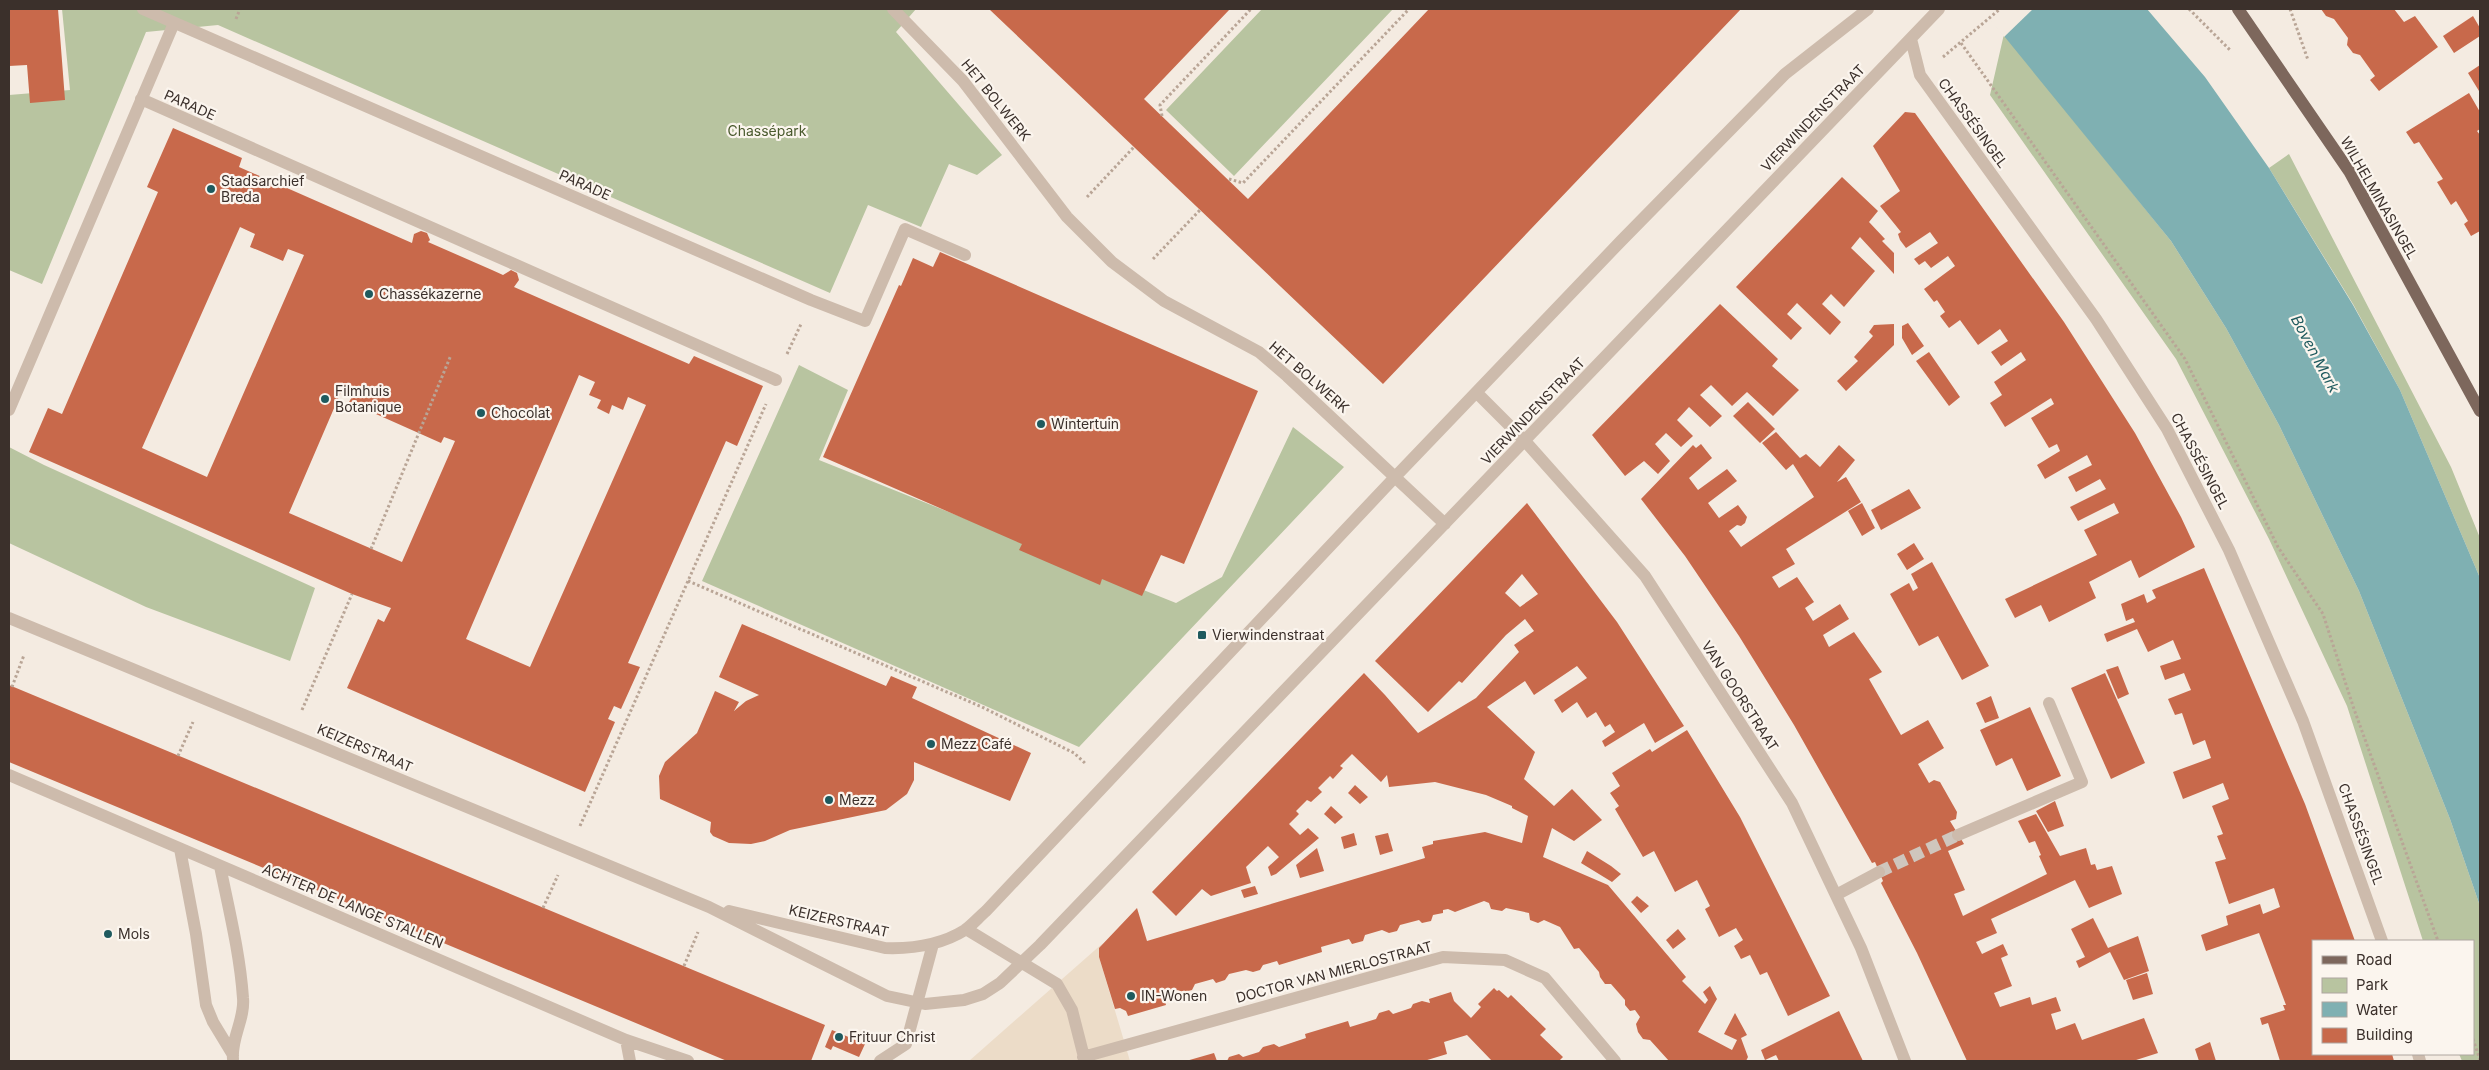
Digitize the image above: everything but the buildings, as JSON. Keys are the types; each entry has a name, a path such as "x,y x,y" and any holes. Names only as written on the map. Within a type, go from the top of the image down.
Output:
{"main road":[{"name":"WILHELMINASINGEL","path":"2238,9 2349,171 2480,411"}],"street":[{"name":"PARADE","path":"143,9 812,300 865,321 905,229 965,255"},
{"name":"HET BOLWERK","path":"893,9 963,81 1068,217 1133,280 1164,300 1259,352 1396,476 1445,524"},
{"path":"880,1061 906,1044 933,944 966,929 986,911 1396,476 1621,241 1785,74 1868,9"},
{"name":"VIERWINDENSTRAAT","path":"944,1004 982,994 1000,983 1022,963 1939,9"},
{"path":"9,410 174,23"},
{"name":"CHASSÉSINGEL","path":"1911,39 1920,75 2096,319 2167,429 2198,489 2262,626 2303,720 2382,940"},
{"name":"PARADE","path":"141,99 776,380"},
{"name":"VAN GOORSTRAAT","path":"1477,393 1525,440 1645,576 1792,804 1861,948 1905,1061"},
{"name":"KEIZERSTRAAT","path":"9,618 292,733 709,907 868,989 887,996 917,1003 944,1004"},
{"path":"1958,835 2082,782 2049,703"},
{"name":"ACHTER DE LANGE STALLEN","path":"9,775 626,1040 688,1061"},
{"path":"180,849 206,1005 212,1022 233,1058"},
{"path":"220,866 236,947 243,1000 242,1021 233,1058"},
{"path":"1836,895 1879,872"},
{"name":"KEIZERSTRAAT","path":"709,907 885,948 904,949 933,944"},
{"path":"966,929 1056,984 1072,1010 1084,1059"},
{"name":"DOCTOR VAN MIERLOSTRAAT","path":"1084,1059 1442,957 1505,960 1545,978 1615,1061"},
{"path":"626,1040 630,1061"}],"path":[{"path":"1162,116 1160,105 1250,9"},
{"path":"1229,179 1243,183 1410,9"},
{"path":"1971,34 2000,9"},
{"path":"1961,43 2185,359 2278,547 2323,614 2354,709 2438,940"},
{"path":"1068,217 1134,147"},
{"path":"1133,280 1200,210"},
{"path":"543,908 812,300"},
{"path":"371,549 451,355"},
{"path":"688,580 982,707 1074,753 1107,783"},
{"path":"292,733 352,594"},
{"path":"12,687 35,628"},
{"path":"178,756 204,697"},
{"path":"684,966 709,907"},
{"path":"2474,1042 2480,1060"}],"green space":[{"name":"Chassépark","path":"62,9 916,9 896,32 1002,155 977,175 949,164 921,227 868,205 830,293 218,25 146,32 42,284 9,270 9,95 70,90"},
{"path":"1262,9 1393,9 1234,176 1166,110"},
{"path":"2004,34 2171,241 2226,328 2279,425 2359,591 2450,819 2480,906 2480,1061 2462,1061 2459,1055 2474,1055 2474,940 2423,940 2347,706 2269,539 2176,359 1990,95"},
{"path":"2289,154 2451,467 2480,538 2480,578 2400,390 2353,304 2269,168"},
{"path":"799,365 848,390 819,460 1176,603 1222,577 1293,427 1344,467 1079,747 702,581"},
{"path":"9,447 44,465 315,588 290,661 146,607 9,543"}],"shaded area":[{"path":"1103,943 1099,948 1099,957 1130,1061 969,1061"}],"water":[{"name":"Boven Mark","path":"1982,9 2147,9 2205,77 2269,168 2353,305 2400,390 2480,578 2480,906 2450,819 2359,591 2279,425 2226,328 2171,241"}],"pier":[{"path":"1980,9 2033,9 2004,37"}],"tunnel":[{"path":"1879,872 1958,835"}],"place":[{"name":"Stadsarchief Breda","path":"211,189"},
{"name":"Chassékazerne","path":"369,294"},
{"name":"Filmhuis Botanique","path":"325,399"},
{"name":"Chocolat","path":"481,413"},
{"name":"Wintertuin","path":"1041,424"},
{"name":"Vierwindenstraat","path":"1202,635"},
{"name":"Mezz Café","path":"931,744"},
{"name":"Mezz","path":"829,800"},
{"name":"Mols","path":"108,934"},
{"name":"IN-Wonen","path":"1131,996"},
{"name":"Frituur Christ","path":"839,1037"}]}
